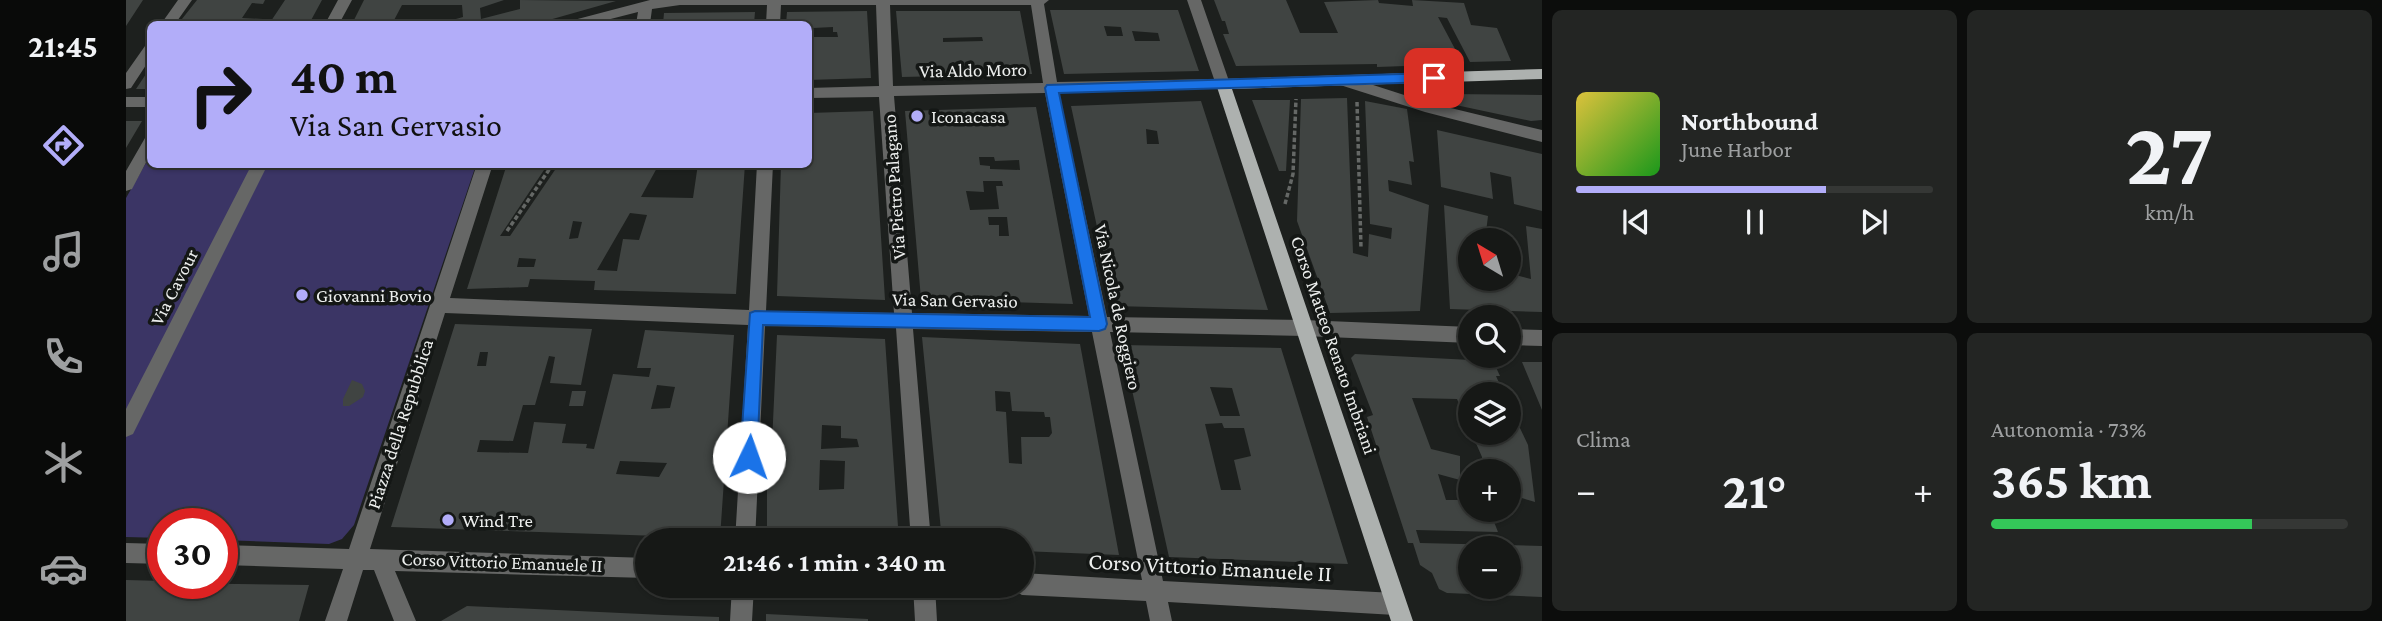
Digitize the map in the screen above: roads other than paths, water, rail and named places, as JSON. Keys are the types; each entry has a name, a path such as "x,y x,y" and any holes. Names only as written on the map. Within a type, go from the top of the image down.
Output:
{"main road":[{"path":"1223,84 1542,74"},
{"name":"Corso Matteo Renato Imbriani","path":"1223,84 1398,612"}],"street":[{"path":"170,21 185,0"},
{"path":"334,21 345,0"},
{"path":"586,21 646,5 680,0 1042,0"},
{"path":"773,21 774,0"},
{"name":"Via Pietro Palagano","path":"883,0 887,91 919,528"},
{"name":"Via Nicola de Roggiero","path":"1037,0 1051,88 1161,621"},
{"path":"1194,0 1223,84"},
{"path":"643,21 646,5"},
{"path":"126,84 147,53"},
{"path":"1349,82 1425,107 1542,136"},
{"name":"Via Aldo Moro","path":"812,93 1223,84"},
{"path":"126,102 147,102"},
{"path":"126,185 147,147"},
{"name":"Via Cavour","path":"126,428 258,168"},
{"name":"Piazza della Repubblica","path":"335,621 484,168"},
{"path":"746,528 765,168"},
{"name":"Via San Gervasio","path":"439,304 755,318 1304,328 1458,334"},
{"path":"1521,337 1542,338"},
{"path":"126,553 147,554"},
{"path":"238,555 356,557"},
{"name":"Corso Vittorio Emanuele II","path":"356,557 635,568"},
{"path":"380,558 405,621"},
{"name":"Corso Vittorio Emanuele II","path":"1034,585 1156,590 1398,612"},
{"path":"741,621 742,598"},
{"path":"925,598 926,621"}],"place":[{"name":"Iconacasa","path":"917,116"},
{"name":"Giovanni Bovio","path":"302,295"},
{"name":"Wind Tre","path":"448,520"}]}
